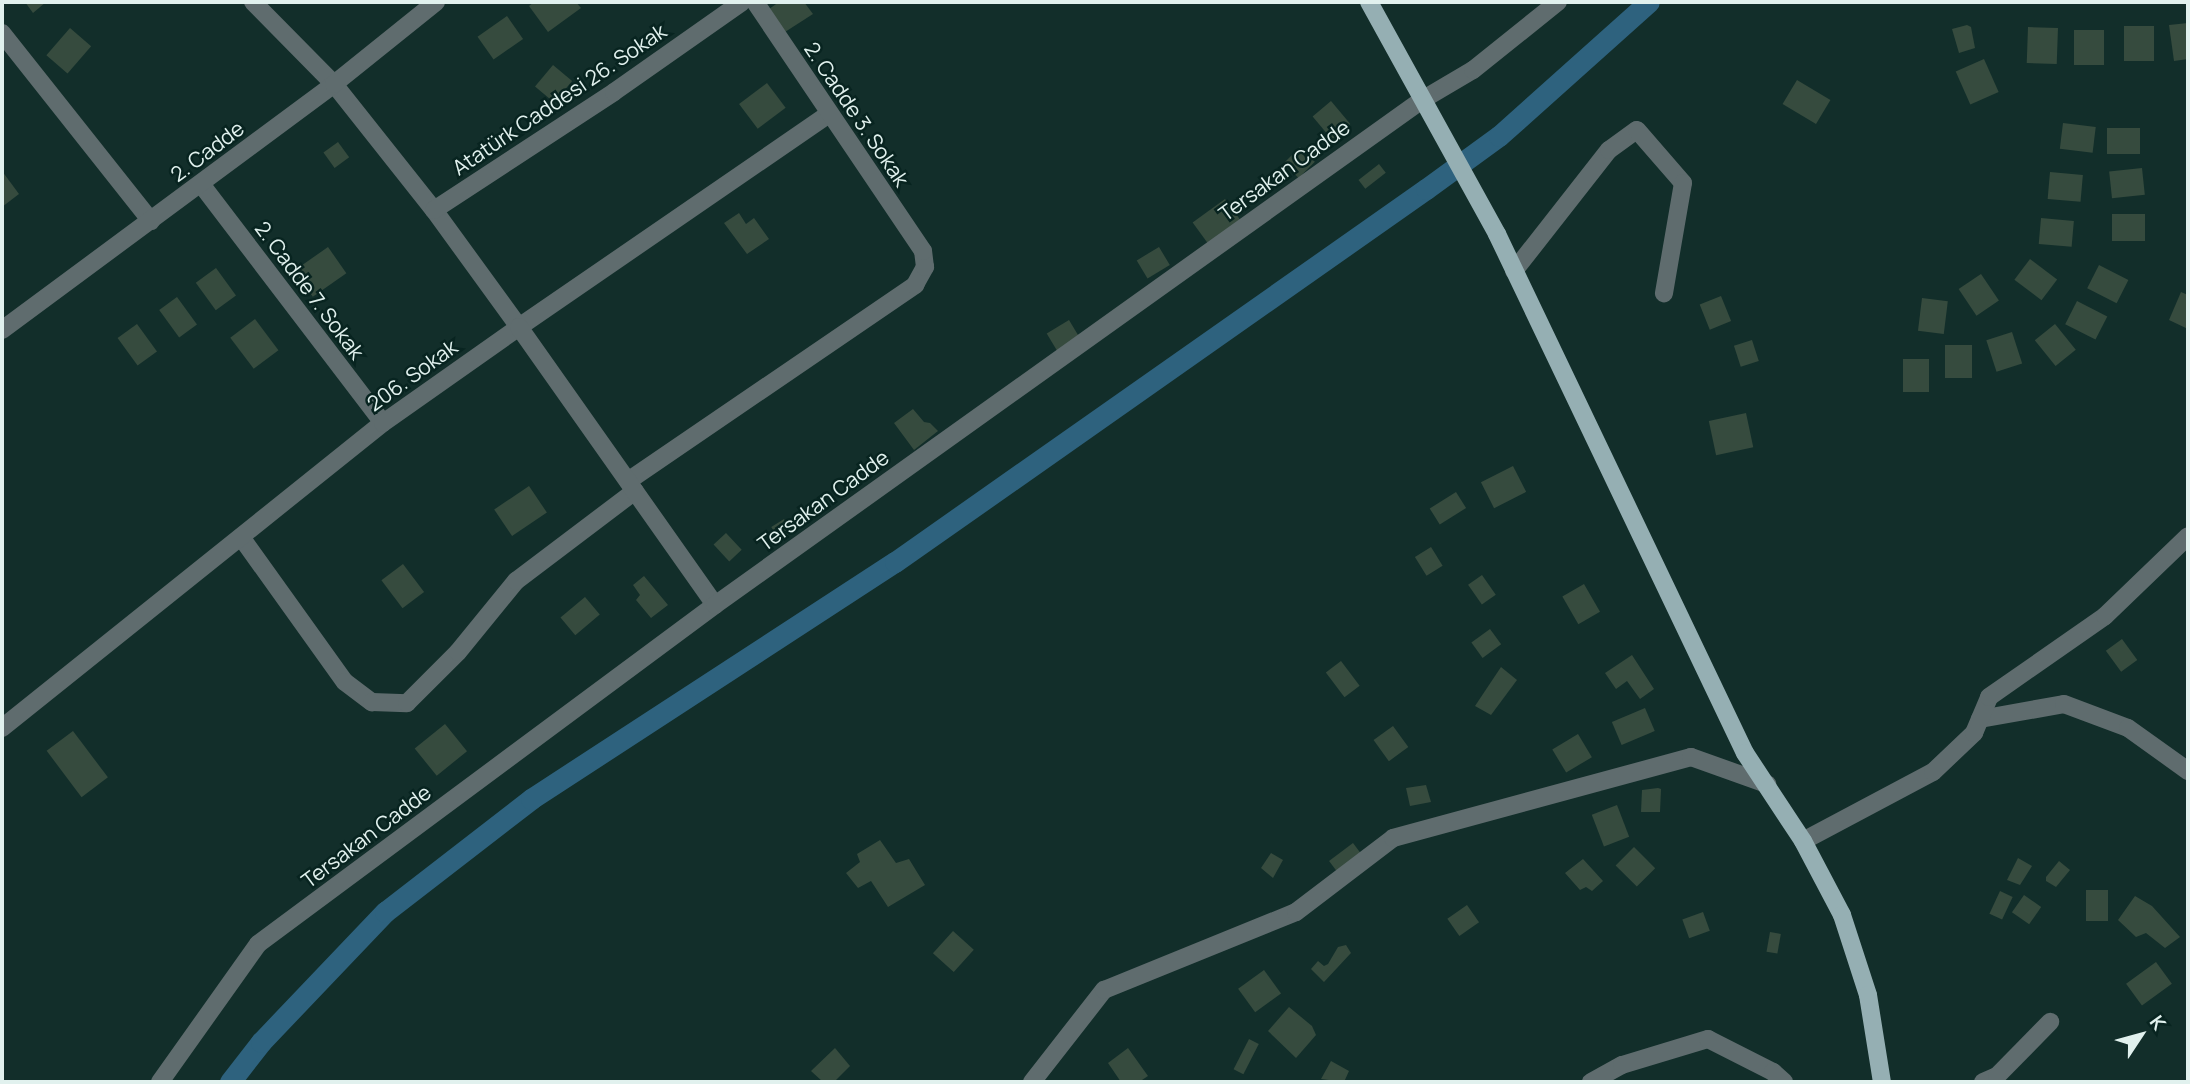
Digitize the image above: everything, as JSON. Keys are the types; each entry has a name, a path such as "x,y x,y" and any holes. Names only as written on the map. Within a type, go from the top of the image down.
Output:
{"main road":[{"path":"1369,2 1497,234 1745,753 1803,841 1842,915 1868,995 1881,1082"}],"street":[{"path":"253,2 334,84 434,210 715,605"},
{"name":"2. Cadde","path":"2,330 334,84 436,2"},
{"name":"Atatürk Caddesi 26. Sokak","path":"434,210 614,92 742,2"},
{"name":"2. Cadde 3. Sokak","path":"632,486 915,285 925,267 923,251 755,2"},
{"name":"Tersakan Cadde","path":"160,1082 258,944 715,605 1422,100 1473,70 1558,2"},
{"path":"2,33 151,221"},
{"name":"206. Sokak","path":"2,728 383,423 830,114"},
{"path":"1514,271 1609,150 1637,130 1683,183 1664,293"},
{"name":"2. Cadde 7. Sokak","path":"201,184 383,423"},
{"path":"241,537 345,682 372,702 407,703 458,652 516,580 632,486"},
{"path":"1803,841 1933,772 1973,733 1989,697 2105,616 2188,536"},
{"path":"1980,719 2064,704 2128,728 2188,771"},
{"path":"1032,1082 1104,990 1296,912 1393,838 1691,757 1767,784"},
{"path":"1983,1082 1997,1076 2050,1022"},
{"path":"1591,1082 1622,1065 1708,1039 1773,1072 1784,1082"}],"building":[{"path":"25,2 46,2 33,13"},
{"path":"534,2 576,2 581,8 548,32 529,6"},
{"path":"779,2 804,2 813,14 785,32 769,9"},
{"path":"507,16 523,39 494,60 478,37"},
{"path":"2188,23 2188,59 2174,61 2169,25"},
{"path":"1967,25 1971,27 1975,48 1959,53 1952,29"},
{"path":"2124,26 2154,26 2154,61 2124,61"},
{"path":"2028,27 2058,28 2057,64 2027,63"},
{"path":"70,28 91,46 68,74 46,55"},
{"path":"2074,30 2104,30 2104,65 2074,65"},
{"path":"1984,59 1999,92 1970,104 1956,72"},
{"path":"553,65 572,81 554,103 535,86"},
{"path":"1797,80 1830,100 1816,124 1783,104"},
{"path":"767,83 786,108 758,129 739,104"},
{"path":"1331,101 1350,124 1332,139 1313,116"},
{"path":"2063,123 2096,127 2093,153 2060,149"},
{"path":"2107,128 2140,128 2140,154 2107,154"},
{"path":"338,142 349,157 335,168 323,153"},
{"path":"1300,147 1315,162 1299,178 1284,163"},
{"path":"1379,164 1386,173 1365,189 1359,180"},
{"path":"2142,168 2145,195 2112,198 2109,171"},
{"path":"2,171 19,194 2,207"},
{"path":"2050,172 2083,175 2081,202 2048,199"},
{"path":"1225,199 1241,221 1209,244 1193,223"},
{"path":"739,213 746,224 754,218 769,239 747,254 724,223"},
{"path":"2112,214 2145,214 2145,241 2112,241"},
{"path":"2041,218 2074,221 2072,247 2039,244"},
{"path":"328,247 346,273 313,297 294,271"},
{"path":"1159,247 1170,265 1148,278 1137,260"},
{"path":"2030,259 2057,279 2042,300 2014,280"},
{"path":"2099,265 2128,280 2117,303 2087,288"},
{"path":"216,268 236,296 216,310 196,283"},
{"path":"1981,274 1999,301 1977,316 1959,289"},
{"path":"2181,292 2188,295 2188,329 2169,320"},
{"path":"1721,296 1731,321 1710,330 1700,305"},
{"path":"177,297 197,325 179,337 159,310"},
{"path":"1922,298 1948,301 1944,334 1918,331"},
{"path":"2077,301 2107,316 2095,340 2065,324"},
{"path":"255,319 278,350 254,369 230,338"},
{"path":"1069,320 1080,338 1058,351 1047,333"},
{"path":"137,324 157,352 138,366 118,338"},
{"path":"2055,324 2076,350 2056,366 2035,340"},
{"path":"2012,332 2022,363 1997,372 1986,340"},
{"path":"1752,340 1759,361 1741,367 1734,346"},
{"path":"1945,345 1972,345 1972,378 1945,378"},
{"path":"1903,359 1929,359 1929,392 1903,392"},
{"path":"913,409 924,422 930,423 938,431 914,450 894,423"},
{"path":"1746,413 1753,447 1716,455 1709,421"},
{"path":"1513,466 1526,492 1494,508 1481,482"},
{"path":"529,486 547,513 512,536 494,509"},
{"path":"1456,492 1466,508 1440,525 1430,508"},
{"path":"784,519 792,532 779,540 771,527"},
{"path":"726,533 742,550 729,561 714,545"},
{"path":"1431,547 1443,566 1427,576 1415,557"},
{"path":"403,564 424,592 403,608 381,580"},
{"path":"1482,575 1496,595 1482,604 1468,585"},
{"path":"644,576 668,605 651,618 636,600 640,595 633,585"},
{"path":"1584,584 1600,612 1578,624 1562,596"},
{"path":"585,597 600,615 575,635 560,618"},
{"path":"1490,629 1501,644 1483,658 1471,643"},
{"path":"2122,639 2137,660 2121,672 2106,651"},
{"path":"1632,655 1654,689 1640,699 1627,681 1616,689 1605,673"},
{"path":"1341,661 1360,686 1344,697 1326,672"},
{"path":"1501,667 1517,680 1491,715 1475,706"},
{"path":"1645,708 1655,731 1622,745 1612,722"},
{"path":"445,724 467,751 437,776 415,749"},
{"path":"1393,726 1408,747 1389,761 1374,740"},
{"path":"73,731 108,777 82,797 47,751"},
{"path":"1578,734 1592,757 1566,773 1552,749"},
{"path":"1426,785 1431,802 1410,806 1406,788"},
{"path":"1661,789 1660,812 1641,812 1642,790"},
{"path":"1617,805 1629,837 1604,846 1592,815"},
{"path":"880,840 896,863 909,859 925,885 888,907 871,881 858,888 846,873 860,862 857,854"},
{"path":"1353,843 1362,855 1338,873 1329,861"},
{"path":"1634,847 1655,868 1637,887 1616,865"},
{"path":"1271,853 1283,860 1273,878 1261,868"},
{"path":"2018,858 2032,866 2020,885 2007,880"},
{"path":"1583,859 1603,881 1592,891 1586,887 1580,890 1565,873"},
{"path":"2059,861 2070,870 2056,887 2046,881 2046,877"},
{"path":"2086,890 2108,890 2108,921 2086,921"},
{"path":"2000,891 2013,897 2002,920 1989,914"},
{"path":"2024,895 2041,907 2029,924 2012,912"},
{"path":"2135,896 2152,906 2180,937 2165,948 2146,933 2136,937 2118,920"},
{"path":"1467,905 1479,922 1459,936 1447,919"},
{"path":"1703,912 1710,931 1689,938 1682,920"},
{"path":"953,931 974,950 954,972 933,953"},
{"path":"1770,932 1781,934 1777,954 1767,952"},
{"path":"1346,945 1351,953 1324,982 1311,969 1318,961 1324,966 1328,964 1338,947"},
{"path":"2156,962 2172,984 2142,1006 2126,984"},
{"path":"1264,970 1281,993 1255,1012 1238,989"},
{"path":"1289,1007 1312,1026 1316,1035 1296,1058 1268,1031"},
{"path":"1249,1039 1259,1044 1243,1074 1234,1069"},
{"path":"835,1048 850,1066 834,1082 823,1082 811,1071"},
{"path":"1128,1048 1148,1076 1139,1082 1121,1082 1108,1063"},
{"path":"1331,1061 1349,1071 1344,1082 1321,1079"}],"waterway":[{"path":"230,1082 261,1042 385,912 531,799 895,562 1426,189 1499,136 1649,2"}]}
